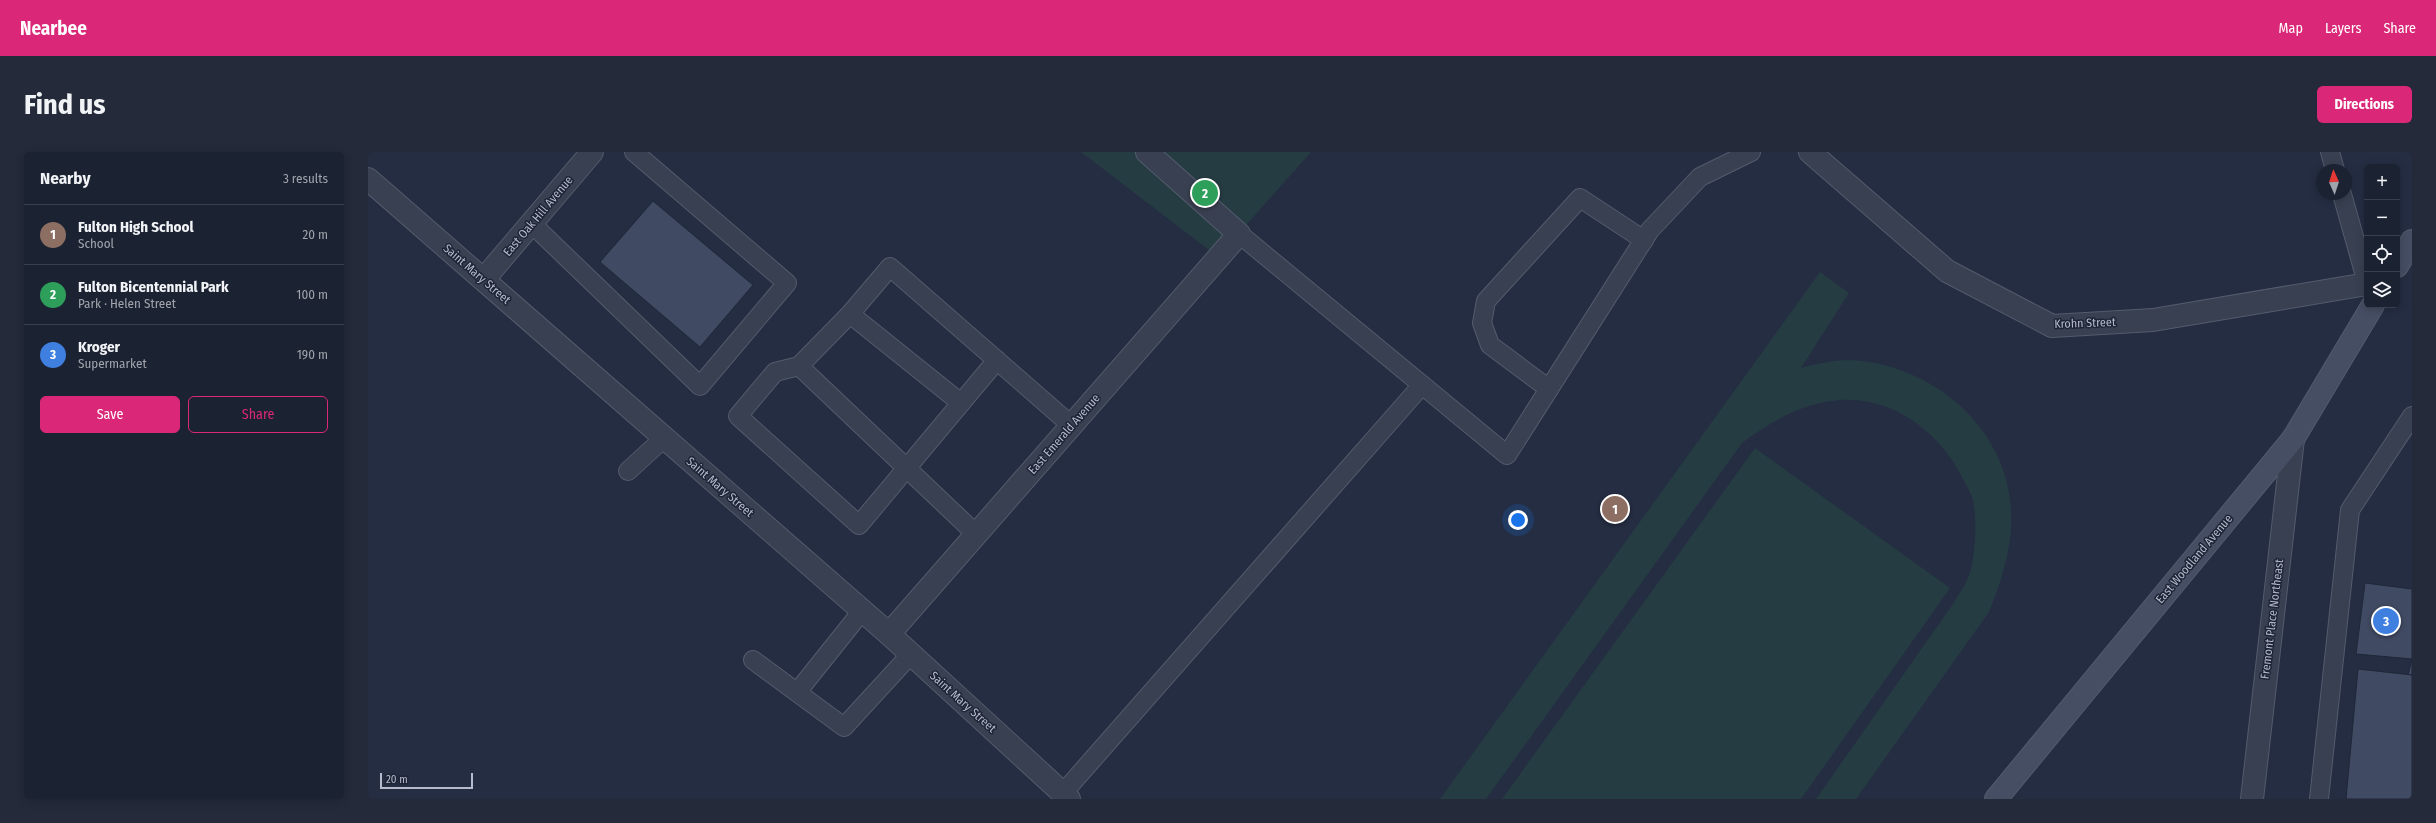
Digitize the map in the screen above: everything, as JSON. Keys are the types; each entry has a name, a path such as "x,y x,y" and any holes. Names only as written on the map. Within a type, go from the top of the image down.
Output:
{"main road":[{"path":"2400,261 2412,241"},
{"name":"East Woodland Avenue","path":"1996,799 2293,439 2371,308"}],"street":[{"name":"East Oak Hill Avenue","path":"484,279 592,152"},
{"path":"1147,152 1236,231"},
{"name":"Krohn Street","path":"1810,152 1947,271 2052,326 2153,320 2364,285"},
{"name":"Saint Mary Street","path":"368,179 889,634 1066,796"},
{"name":"East Emerald Avenue","path":"889,634 1071,425 1236,231"},
{"name":"Fremont Place Northeast","path":"2252,799 2293,439"}],"lane":[{"path":"532,224 700,386 787,283 634,152"},
{"path":"1236,231 1507,455 1650,230 1700,177 1751,152"},
{"path":"2330,152 2333,164"},
{"path":"1549,389 1490,345 1482,324 1486,302 1580,198 1644,240"},
{"path":"2344,200 2364,273"},
{"path":"997,360 859,525 738,416 775,372 799,366 850,314 890,267 997,360 1071,425"},
{"path":"850,314 961,403"},
{"path":"799,366 976,534"},
{"path":"1066,796 1422,385"},
{"path":"2319,799 2350,510 2412,416"},
{"path":"628,471 664,438"},
{"path":"798,691 862,611"},
{"path":"753,660 798,691 844,727 911,654"}],"shaded area":[{"path":"1081,152 1311,152 1218,257"},
{"path":"1820,272 1849,293 1801,368 1825,362 1843,360 1879,364 1908,373 1935,387 1959,405 1979,426 1995,452 2006,480 2011,510 2010,536 2006,562 1989,612 1856,799 1816,799 1953,604 1964,586 1968,579 1971,567 1975,538 1973,500 1955,464 1943,448 1914,421 1897,411 1879,404 1860,400 1826,402 1800,409 1765,427 1742,443 1486,799 1440,799"},
{"path":"1755,448 1950,588 1801,799 1502,799"}],"building":[{"path":"653,201 753,285 700,347 600,262"},
{"path":"2365,583 2412,589 2412,659 2356,654"},
{"path":"2412,659 2412,675 2408,675"},
{"path":"2358,669 2412,675 2412,799 2346,799"}],"place":[{"name":"Fulton Bicentennial Park","path":"1205,193"},
{"name":"Fulton High School","path":"1615,509"},
{"name":"Kroger","path":"2386,621"}]}
